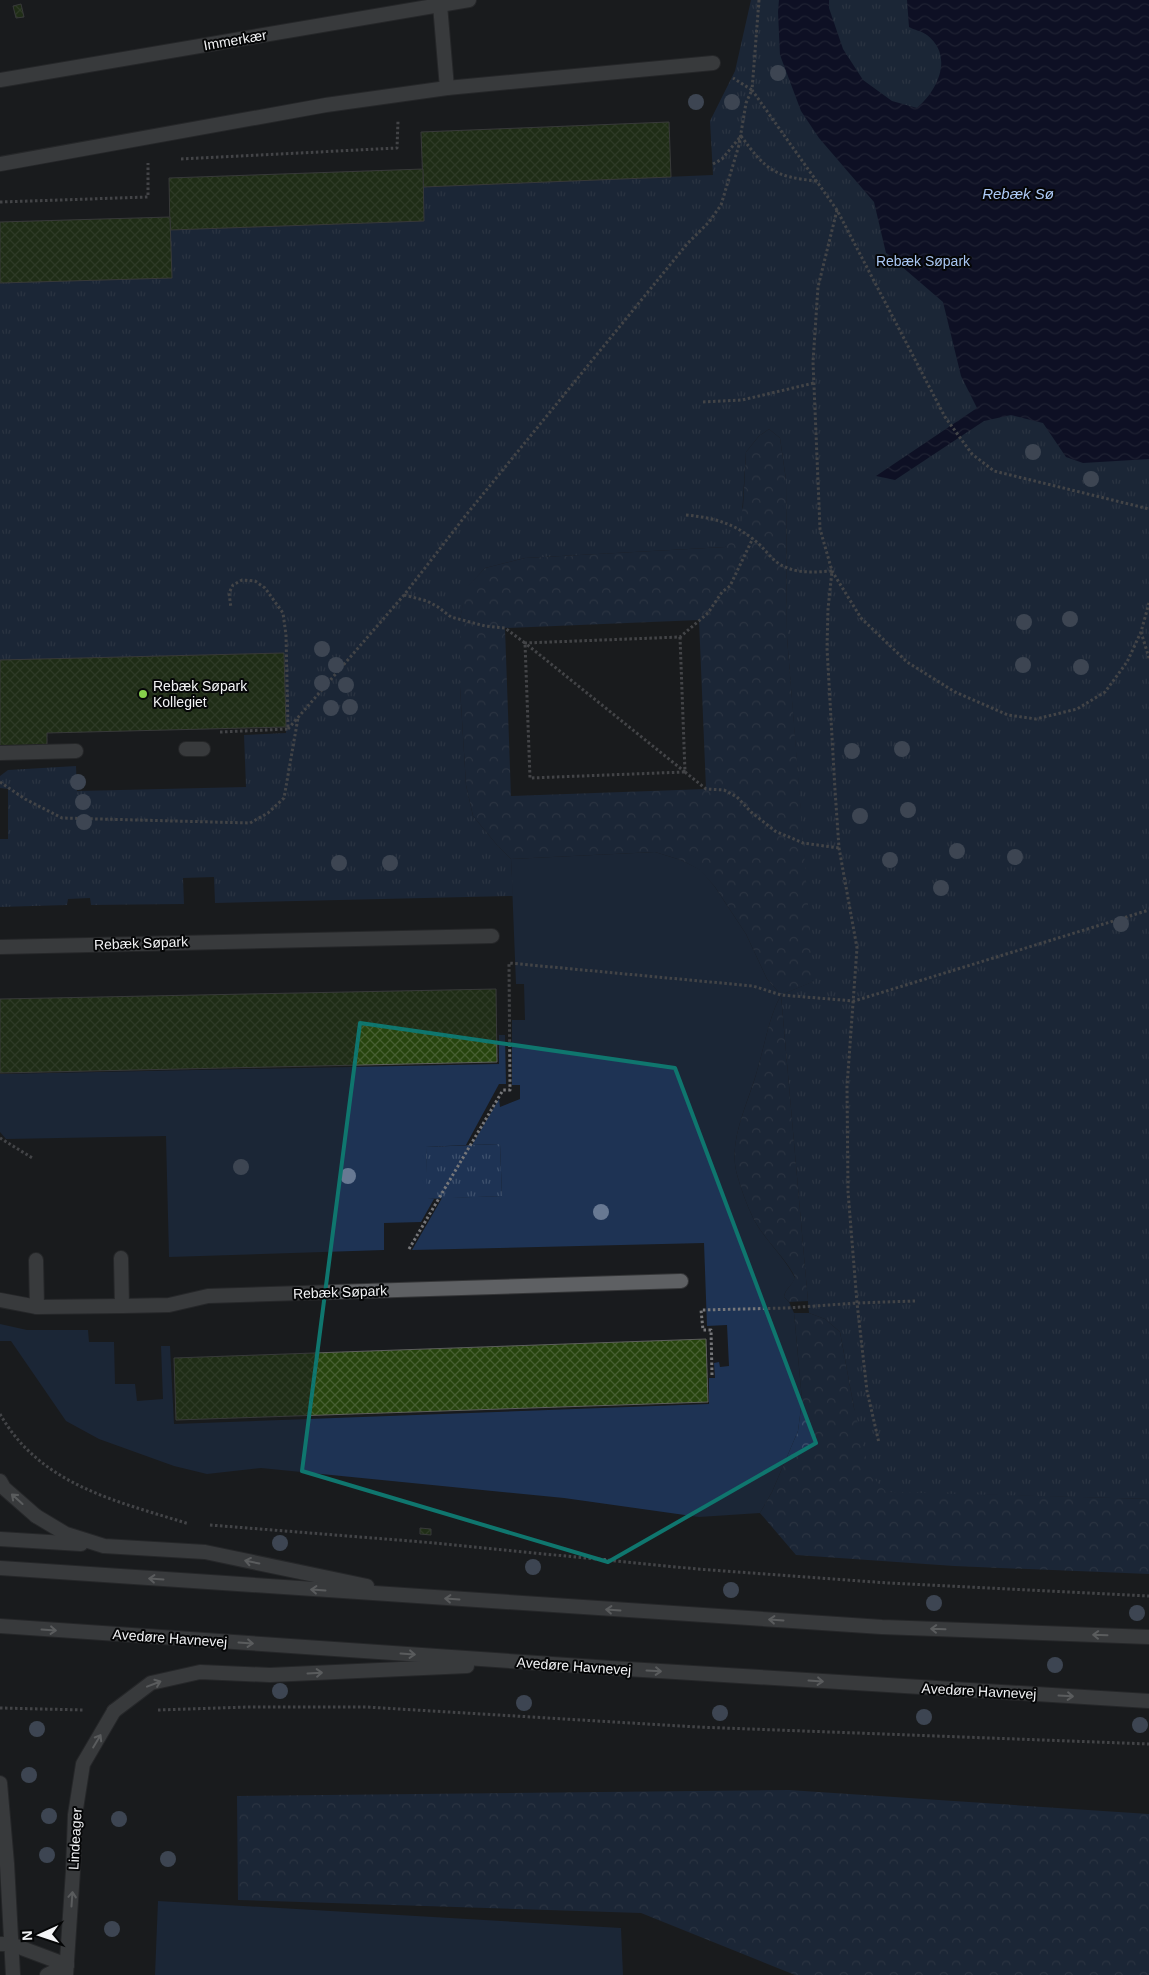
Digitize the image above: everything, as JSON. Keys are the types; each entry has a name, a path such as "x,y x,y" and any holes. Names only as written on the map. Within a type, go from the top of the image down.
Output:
{"street":[{"name":"Immerkær","path":"0,80 469,0"},
{"path":"440,5 447,88"},
{"path":"0,164 326,105 447,88 713,63"},
{"path":"186,750 203,749"},
{"path":"0,752 76,751"},
{"name":"Rebæk Søpark","path":"0,947 492,936"},
{"path":"121,1258 122,1306"},
{"path":"36,1260 37,1308"},
{"name":"Rebæk Søpark","path":"0,1300 37,1308 169,1305 208,1296 681,1281"},
{"path":"0,1481 4,1488 36,1516 66,1534 104,1546"},
{"path":"0,1539 205,1552 419,1597"},
{"path":"0,1568 882,1627 1149,1637"},
{"name":"Avedøre Havnevej","path":"0,1626 536,1663 1149,1701"},
{"path":"114,1711 151,1683 200,1672 270,1675 536,1663"},
{"name":"Lindeager","path":"67,1970 74,1871 75,1816 83,1764 114,1711"},
{"path":"0,1783 7,1864 6,1944 13,1975"},
{"path":"6,1944 67,1970"},
{"path":"47,1975 67,1970"}],"path":[{"path":"246,731 288,729 298,718 404,595 466,514 680,252 709,222 721,205 740,145 746,103 752,90 759,0"},
{"path":"752,90 837,210 944,417 972,454 994,472 1149,509"},
{"path":"177,159 397,148 399,95"},
{"path":"713,164 722,160 741,136"},
{"path":"741,136 756,156 776,173 793,179 817,181"},
{"path":"0,202 148,197 147,137"},
{"path":"837,210 818,287 813,362 820,529 832,572 861,618 907,662 955,692 1008,715 1036,719 1077,709 1105,692 1127,662 1141,632 1149,603"},
{"path":"703,402 742,400 814,383"},
{"path":"686,515 710,517 733,526 752,538 781,566 801,573 832,572"},
{"path":"525,644 680,637 708,613 722,592 730,586 752,538"},
{"path":"832,572 826,648 839,848 857,948 847,1086 848,1182 857,1303 867,1391 879,1444"},
{"path":"230,608 229,593 233,585 242,580 255,582 265,588 283,613 286,635 288,729"},
{"path":"404,595 438,606 451,617 485,626 504,628 706,789 724,790 737,798 775,831 803,843 839,848"},
{"path":"1141,632 1149,658"},
{"path":"680,637 685,772"},
{"path":"525,644 530,778 685,772"},
{"path":"0,782 25,799 62,818 250,823 268,813 284,798 298,718"},
{"path":"409,1249 503,1090 510,1090 509,963 753,986 781,995 854,1001 1149,910"},
{"path":"0,1138 34,1159"},
{"path":"712,1375 711,1330 703,1330 701,1310 787,1308 914,1301"},
{"path":"0,1414 9,1429 43,1465 92,1493 190,1524"},
{"path":"209,1525 424,1542 716,1570 888,1583 1149,1596"},
{"path":"0,1708 114,1711 246,1707 366,1707 697,1727 1149,1744"}],"highlighted area":[{"path":"360,1023 675,1068 816,1443 608,1562 302,1471"}],"green space":[{"name":"Rebæk Søpark","path":"751,0 1149,0 1149,1499 886,1492 870,1474 854,1408 840,1332 825,1319 809,1313 781,995 814,981 787,637 786,480 780,438 769,429 759,436 746,452 741,530 725,547 525,558 485,568 466,589 460,620 460,687 466,785 473,816 511,859 513,896 215,903 214,877 183,878 184,904 91,905 90,898 68,899 67,905 0,907 0,839 8,839 8,789 0,788 0,776 8,770 76,766 77,791 246,787 244,735 286,733 284,653 0,660 0,283 170,230 424,221 423,187 713,175 710,121 735,71"},
{"path":"769,429 780,438 786,480 787,637 815,981 781,995 767,979 746,934 715,887 700,870 681,860 655,852 511,859 473,816 466,785 460,687 460,620 465,589 485,568 525,558 725,547 743,507 746,452 759,436","holes":["699,620 706,789 511,796 505,628"]},
{"path":"655,852 681,860 701,870 715,887 746,934 767,979 781,995 770,1023 742,1117 735,1152 735,1164 739,1181 754,1220 795,1278 784,1297 789,1302 794,1313 802,1400 798,1431 772,1492 760,1513 699,1517 564,1498 261,1468 207,1474 174,1466 99,1439 66,1421 11,1341 0,1341 0,1324 27,1330 88,1330 89,1342 114,1342 115,1384 135,1384 137,1401 163,1399 161,1346 170,1346 174,1424 709,1404 709,1378 715,1378 714,1363 719,1362 720,1367 729,1366 727,1325 707,1326 704,1243 412,1250 442,1198 502,1196 500,1144 472,1145 499,1099 500,1107 520,1099 520,1085 512,1085 512,1020 525,1020 524,984 516,984 511,859"},
{"path":"781,995 808,1301 789,1302 784,1297 795,1277 754,1220 741,1188 735,1164 736,1140 739,1128"},
{"path":"499,1035 505,1035 506,1084 499,1084 466,1145 426,1147 428,1199 434,1199 421,1222 384,1223 384,1250 169,1257 166,1136 6,1139 0,1132 0,1074 499,1064"},
{"path":"500,1144 502,1196 427,1199 426,1147"},
{"path":"794,1313 809,1313 825,1319 840,1332 854,1408 886,1491 1149,1499 1149,1574 954,1566 796,1555 760,1513 772,1492 798,1431 802,1400"},
{"path":"789,1790 1149,1814 1149,1975 795,1975 641,1913 238,1900 237,1796"},
{"path":"158,1901 621,1928 623,1975 155,1975"}],"water":[{"name":"Rebæk Sø","path":"779,0 829,0 829,8 843,49 863,80 892,101 917,108 925,101 937,83 941,63 940,53 935,43 927,35 909,27 907,0 1149,0 1149,459 1083,463 1066,457 1043,423 1011,415 984,421 895,480 876,476 977,408 961,376 943,302 886,253 874,202 819,138 801,111 780,55"}],"building":[{"path":"21,4 24,17 16,18 13,6"},
{"path":"669,122 671,177 423,187 421,132"},
{"path":"423,169 424,221 170,230 169,178"},
{"path":"170,217 172,278 0,283 0,222"},
{"name":"Rebæk Søpark Kollegiet","path":"284,653 286,727 47,733 47,746 0,747 0,660"},
{"path":"496,989 497,1062 0,1073 0,999"},
{"path":"706,1339 708,1402 176,1420 174,1358"},
{"path":"420,1528 431,1529 431,1535 420,1534"}],"place":[{"name":"Rebæk Søpark Kollegiet","path":"143,694"}]}
